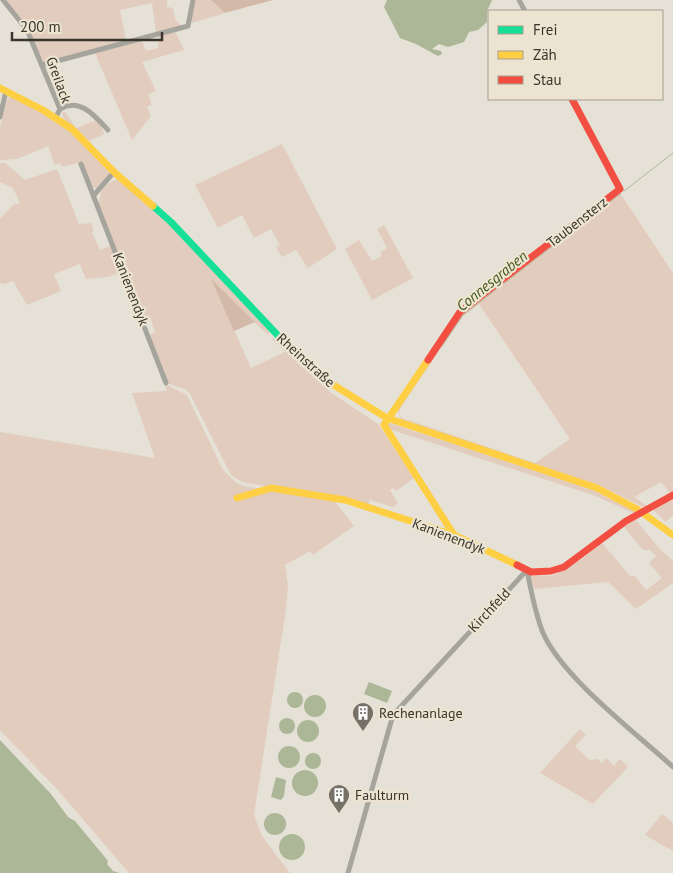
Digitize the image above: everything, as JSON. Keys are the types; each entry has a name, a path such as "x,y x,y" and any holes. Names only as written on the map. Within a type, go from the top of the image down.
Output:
{"street":[{"name":"Greilack","path":"3,0 27,30 60,109 56,117"},
{"path":"42,65 188,26 193,0"},
{"path":"0,117 3,90"},
{"name":"Rheinstraße","path":"3,90 56,117 72,129 114,172 171,222 293,352 346,395 387,418 597,488 627,501 644,511 673,535"},
{"name":"Taubensterz","path":"387,418 460,312 620,188 573,100"},
{"path":"60,109 68,104 75,104 94,115 108,130"},
{"name":"Kanienendyk","path":"81,164 166,383"},
{"path":"94,195 114,172"},
{"path":"387,418 384,425 385,430 454,536"},
{"name":"Kanienendyk","path":"238,498 270,488 360,504 454,536 531,572 551,572 564,567 626,521 673,495"},
{"name":"Kirchfeld","path":"527,570 538,618 544,634 554,651 585,687 673,766"},
{"name":"Kirchfeld","path":"348,873 393,715 527,570"}],"shaded area":[{"path":"6,0 167,0 167,7 173,8 175,19 181,26 156,33 152,3 120,10 126,40 44,63 28,29"},
{"path":"195,0 211,0 225,13 192,23"},
{"path":"211,0 273,0 225,13"},
{"path":"387,0 492,0 487,11 487,22 478,30 469,32 464,42 448,47 439,44 432,49 441,51 442,54 438,56 400,38 384,7"},
{"path":"175,31 184,50 142,62 156,91 148,95 152,105 147,107 151,116 132,140 95,53 142,40 146,51 158,48 159,35"},
{"path":"11,96 44,113 69,129 109,169 109,174 97,188 92,187 82,162 62,167 60,163 55,165 48,146 17,159 0,160 0,127 7,99"},
{"path":"64,111 76,128 96,120 102,127 104,134 88,141 64,119 62,114"},
{"path":"282,144 337,249 308,268 296,250 282,257 276,247 280,245 271,229 254,238 242,215 218,228 195,185"},
{"path":"0,163 5,163 25,180 57,169 79,224 91,223 94,231 92,232 100,250 112,245 123,271 108,277 86,279 80,264 54,274 61,291 27,305 13,281 5,284 0,283 0,219 13,205 20,203 13,188 0,182"},
{"path":"119,179 174,229 269,331 268,335 212,281 251,368 285,352 272,339 276,338 289,350 286,352 330,392 378,424 414,478 396,491 393,488 390,490 398,503 393,507 370,500 368,505 243,482 231,475 190,394 167,382 150,335 155,332 150,317 144,319 99,206 100,196 104,188 114,180"},
{"path":"620,193 673,273 673,492 670,493 661,482 634,497 647,506 643,507 607,489 401,420 399,414 397,408 462,315","holes":["479,304 570,439 535,463 402,418 399,414 401,407 463,316"]},
{"path":"384,225 413,278 372,300 345,249 359,240 372,261 382,256 380,252 387,248 377,229"},
{"path":"211,279 255,322 234,331"},
{"path":"165,384 187,395 223,470 235,482 251,487 334,500 354,526 313,555 310,551 285,565 288,586 286,609 254,815 262,836 290,873 129,873 56,788 0,730 0,432 155,458 132,393 167,391"},
{"path":"389,423 594,489 635,510 633,513 593,495 386,428"},
{"path":"673,497 673,515 666,522 652,509"},
{"path":"635,519 659,548 673,561 673,583 636,609 608,582 534,589 530,575 552,576 581,560 602,543 631,577 634,575 646,590 662,578 649,563 656,556 650,550 643,550 624,527"},
{"path":"369,682 392,691 387,703 364,694"},
{"path":"295,692 303,700 295,708 287,700"},
{"path":"315,695 323,698 326,706 323,714 315,717 307,714 304,706 307,698"},
{"path":"287,718 293,720 295,726 293,732 287,734 281,732 279,726 281,720"},
{"path":"308,720 316,723 319,731 316,739 308,742 300,739 297,731 300,723"},
{"path":"580,729 586,735 575,746 589,760 597,759 602,763 606,758 614,766 620,759 628,767 593,804 540,773"},
{"path":"0,740 51,794 68,817 75,821 108,861 107,864 113,871 119,873 0,873"},
{"path":"289,746 297,749 300,757 297,765 289,768 281,765 278,757 281,749"},
{"path":"313,753 319,755 321,761 319,767 313,769 307,767 305,761 307,755"},
{"path":"305,770 314,774 318,783 314,792 305,796 296,792 292,783 296,774"},
{"path":"276,777 286,780 284,796 281,800 271,797"},
{"path":"275,813 283,816 286,824 283,832 275,835 267,832 264,824 267,816"},
{"path":"662,814 673,823 673,851 645,835"},
{"path":"292,834 301,838 305,847 301,856 292,860 283,856 279,847 283,838"}],"waterway":[{"path":"624,191 673,153"},
{"name":"Connesgraben","path":"442,346 463,315 620,194"}],"traffic: fast":[{"path":"153,206 171,222 286,344"}],"traffic: slow":[{"path":"0,88 43,110 72,129 114,172 153,206"},
{"path":"286,344 327,381 387,418 597,488 637,509 673,535"},
{"path":"428,360 384,425 454,535"},
{"path":"237,498 271,488 345,500 454,535 517,565"}],"traffic: jam":[{"path":"428,360 460,312 620,189 573,100"},
{"path":"517,565 531,572 551,571 564,567 626,521 673,495"}],"place":[{"name":"Rechenanlage","path":"363,732"},
{"name":"Faulturm","path":"339,814"}]}
